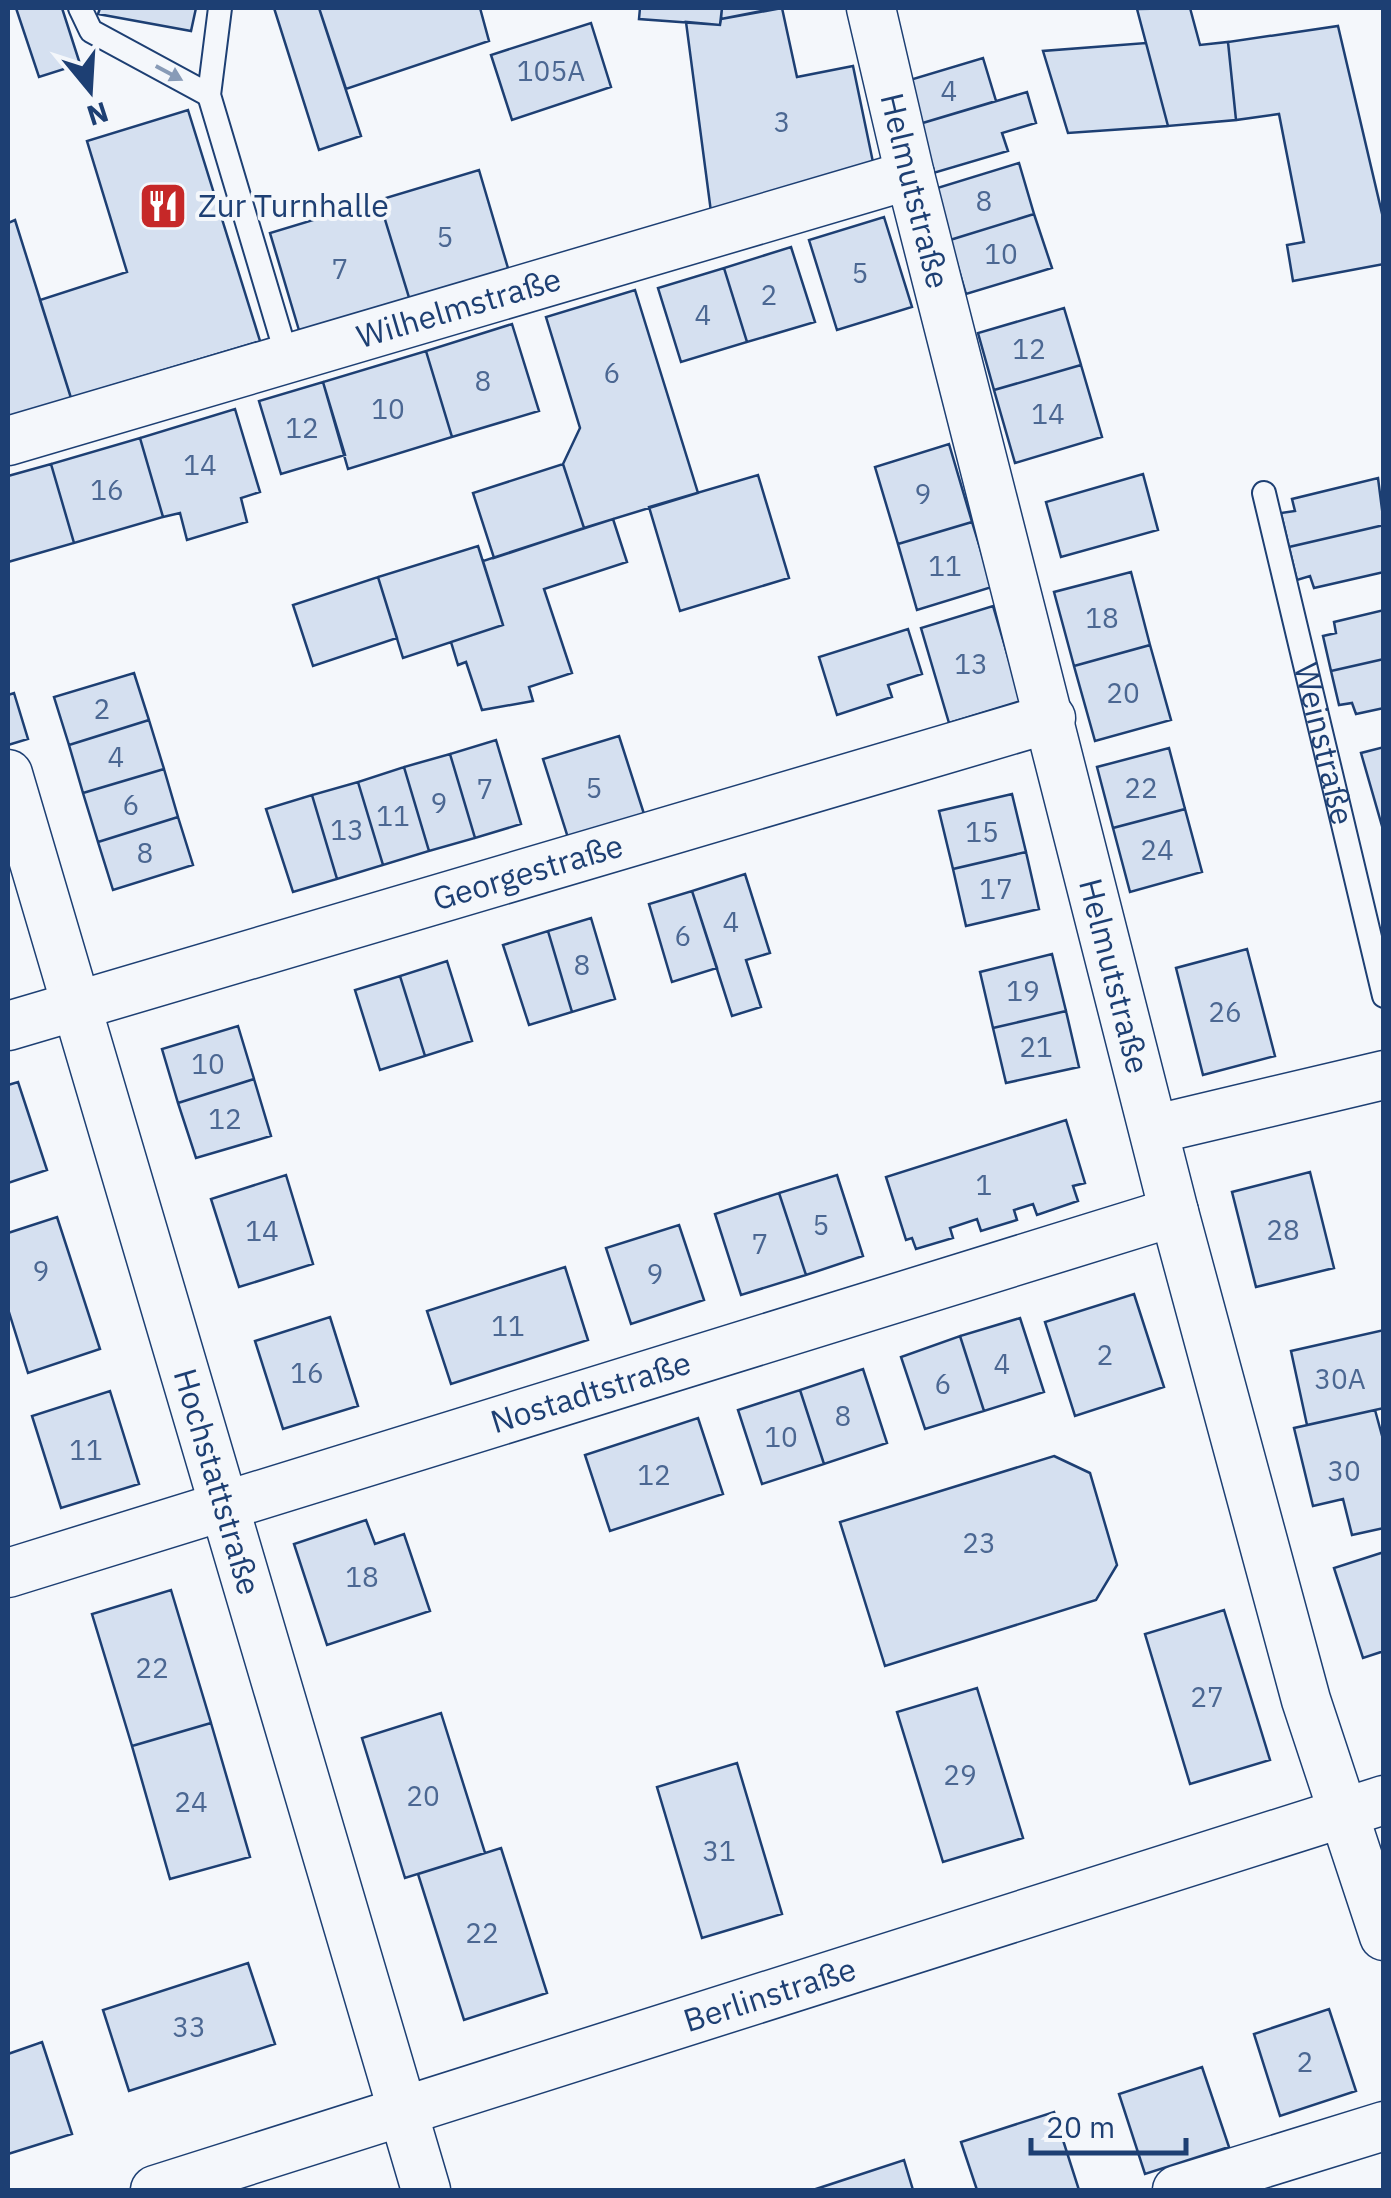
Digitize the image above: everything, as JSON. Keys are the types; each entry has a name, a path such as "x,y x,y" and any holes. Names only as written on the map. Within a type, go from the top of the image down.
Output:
{"street":[{"name":"Helmutstraße","path":"872,8 910,175 1174,1212 1306,1700 1363,1807 1384,1936"},
{"name":"Wilhelmstraße","path":"8,441 910,175"},
{"name":"Georgestraße","path":"8,1026 1050,718"},
{"name":"Hochstattstraße","path":"8,774 426,2190"},
{"path":"1156,1130 1384,1075"},
{"name":"Nostadtstraße","path":"8,1572 1174,1212"},
{"name":"Berlinstraße","path":"155,2190 1363,1807"},
{"path":"1176,2190 1384,2126"}],"lane":[{"path":"80,8 91,32 209,95"},
{"path":"220,8 209,95 288,360"},
{"name":"Weinstraße","path":"1264,493 1384,996"}],"building":[{"path":"16,8 62,8 80,64 39,77"},
{"path":"100,8 196,8 191,31 98,14"},
{"path":"274,8 319,8 361,136 319,150"},
{"path":"319,8 480,8 489,41 346,89"},
{"path":"640,8 722,8 720,25 639,19"},
{"path":"722,8 777,8 721,19"},
{"path":"782,8 797,77 853,66 874,167 711,212 686,22 720,25 721,19"},
{"path":"1190,8 1200,45 1228,42 1236,120 1168,126 1137,9"},
{"path":"591,23 611,87 512,120 491,55"},
{"path":"1338,26 1384,222 1384,264 1293,281 1287,245 1304,242 1279,114 1236,120 1228,42"},
{"path":"1146,43 1168,126 1068,133 1043,51"},
{"path":"983,58 996,101 916,125 903,82"},
{"path":"1027,92 1036,123 1002,133 1008,151 930,174 916,125"},
{"name":"Zur Turnhalle","path":"188,110 260,341 71,398 40,300 127,272 87,141"},
{"path":"1019,163 1034,214 950,240 934,189"},
{"path":"479,170 510,275 411,304 379,200"},
{"path":"379,200 411,304 301,337 270,233"},
{"path":"1034,214 1052,268 966,294 950,240"},
{"path":"884,217 912,307 837,330 809,240"},
{"path":"15,220 71,398 8,418 8,223"},
{"path":"791,247 815,322 747,342 724,268"},
{"path":"724,268 747,342 681,362 658,288"},
{"path":"635,290 698,493 584,528 563,464 580,428 546,317"},
{"path":"1064,308 1081,365 994,390 978,333"},
{"path":"512,324 539,411 452,437 426,351"},
{"path":"426,351 452,437 348,469 323,382"},
{"path":"1081,365 1102,437 1015,463 994,390"},
{"path":"323,382 345,455 281,474 259,401"},
{"path":"235,409 260,492 241,498 247,522 187,540 180,513 163,517 140,438"},
{"path":"140,438 163,517 74,543 51,464"},
{"path":"949,444 972,522 898,544 875,467"},
{"path":"51,464 74,543 8,562 8,476"},
{"path":"563,464 584,528 494,558 473,493"},
{"path":"1143,474 1158,530 1061,557 1046,502"},
{"path":"758,475 789,578 680,611 649,507"},
{"path":"1378,478 1384,525 1289,547 1281,513 1295,511 1292,499"},
{"path":"613,519 627,562 544,589 572,673 529,687 533,701 482,710 466,662 458,665 451,642 503,625 483,561"},
{"path":"972,522 992,587 917,610 898,544"},
{"path":"1384,525 1384,572 1314,588 1310,576 1297,580 1289,547"},
{"path":"478,546 503,625 403,658 378,577"},
{"path":"1131,572 1150,645 1074,666 1054,592"},
{"path":"378,577 397,638 313,666 293,605"},
{"path":"993,606 1021,701 949,723 921,628"},
{"path":"1384,610 1384,659 1331,671 1323,636 1336,633 1334,622"},
{"path":"908,629 922,674 888,685 892,697 837,715 819,657"},
{"path":"1150,645 1171,720 1095,741 1074,666"},
{"path":"1384,659 1384,708 1356,714 1352,703 1339,705 1331,671"},
{"path":"134,673 149,720 69,745 54,697"},
{"path":"14,693 28,739 8,745 8,695"},
{"path":"149,720 164,769 83,793 69,745"},
{"path":"619,736 645,817 569,841 543,759"},
{"path":"496,740 521,824 475,838 450,754"},
{"path":"1384,747 1384,826 1382,826 1361,753"},
{"path":"1169,748 1185,809 1113,828 1097,767"},
{"path":"450,754 475,838 429,851 404,767"},
{"path":"404,767 429,851 383,865 358,782"},
{"path":"164,769 178,817 98,842 83,793"},
{"path":"358,782 383,865 337,879 312,795"},
{"path":"1012,794 1026,852 953,869 939,811"},
{"path":"312,795 337,879 293,892 266,809"},
{"path":"1185,809 1202,872 1130,892 1113,828"},
{"path":"178,817 193,865 113,890 98,842"},
{"path":"1026,852 1039,909 966,926 953,869"},
{"path":"745,874 770,953 746,960 761,1007 732,1016 692,891"},
{"path":"692,891 717,968 672,982 649,904"},
{"path":"591,918 615,999 572,1012 548,931"},
{"path":"548,931 572,1012 529,1025 503,945"},
{"path":"1247,949 1275,1056 1203,1075 1176,968"},
{"path":"1052,954 1066,1011 993,1028 980,972"},
{"path":"447,961 472,1041 425,1056 400,976"},
{"path":"400,976 425,1056 380,1070 355,990"},
{"path":"1066,1011 1079,1067 1006,1083 993,1028"},
{"path":"238,1026 254,1079 178,1103 162,1049"},
{"path":"254,1079 271,1136 196,1158 178,1103"},
{"path":"18,1082 47,1170 8,1183 8,1085"},
{"path":"1066,1120 1085,1183 1073,1186 1078,1201 1037,1215 1033,1204 1014,1210 1017,1220 981,1231 977,1219 950,1228 953,1238 916,1249 912,1238 906,1240 886,1177"},
{"path":"1310,1172 1334,1268 1256,1287 1232,1192"},
{"path":"286,1175 313,1264 239,1287 211,1199"},
{"path":"837,1175 863,1256 806,1275 779,1193"},
{"path":"779,1193 806,1275 741,1295 715,1214"},
{"path":"57,1217 100,1349 28,1373 8,1309 8,1233"},
{"path":"679,1225 704,1300 631,1324 606,1248"},
{"path":"565,1267 588,1340 451,1384 427,1311"},
{"path":"1134,1294 1164,1387 1075,1416 1045,1322"},
{"path":"330,1317 358,1406 283,1429 255,1341"},
{"path":"1020,1318 1044,1392 984,1411 960,1336"},
{"path":"1384,1330 1384,1408 1307,1425 1291,1351"},
{"path":"960,1336 984,1411 925,1429 901,1357"},
{"path":"863,1369 887,1443 824,1464 800,1390"},
{"path":"800,1390 824,1464 762,1484 738,1410"},
{"path":"110,1391 139,1484 61,1508 32,1416"},
{"path":"1375,1410 1384,1443 1384,1528 1352,1535 1343,1499 1313,1506 1294,1428"},
{"path":"698,1418 723,1494 610,1531 585,1455"},
{"path":"1054,1456 1090,1473 1117,1565 1096,1600 885,1666 840,1522"},
{"path":"366,1520 375,1544 404,1534 430,1611 327,1645 294,1544"},
{"path":"1384,1552 1384,1651 1363,1658 1334,1568"},
{"path":"171,1590 211,1723 132,1746 92,1614"},
{"path":"1224,1610 1270,1760 1190,1784 1145,1634"},
{"path":"977,1688 1023,1838 943,1862 897,1712"},
{"path":"441,1713 485,1853 405,1878 362,1738"},
{"path":"211,1723 250,1857 170,1879 132,1746"},
{"path":"737,1763 782,1914 702,1938 657,1787"},
{"path":"501,1848 547,1993 464,2020 418,1874"},
{"path":"248,1963 275,2044 129,2091 103,2010"},
{"path":"1329,2009 1356,2091 1280,2116 1254,2034"},
{"path":"42,2042 72,2134 8,2154 8,2054"},
{"path":"1202,2067 1229,2147 1145,2174 1119,2094"},
{"path":"1054,2112 1079,2190 977,2190 961,2142"},
{"path":"904,2160 913,2190 816,2190 816,2189"}],"place":[{"name":"Zur Turnhalle","path":"163,206"}]}
